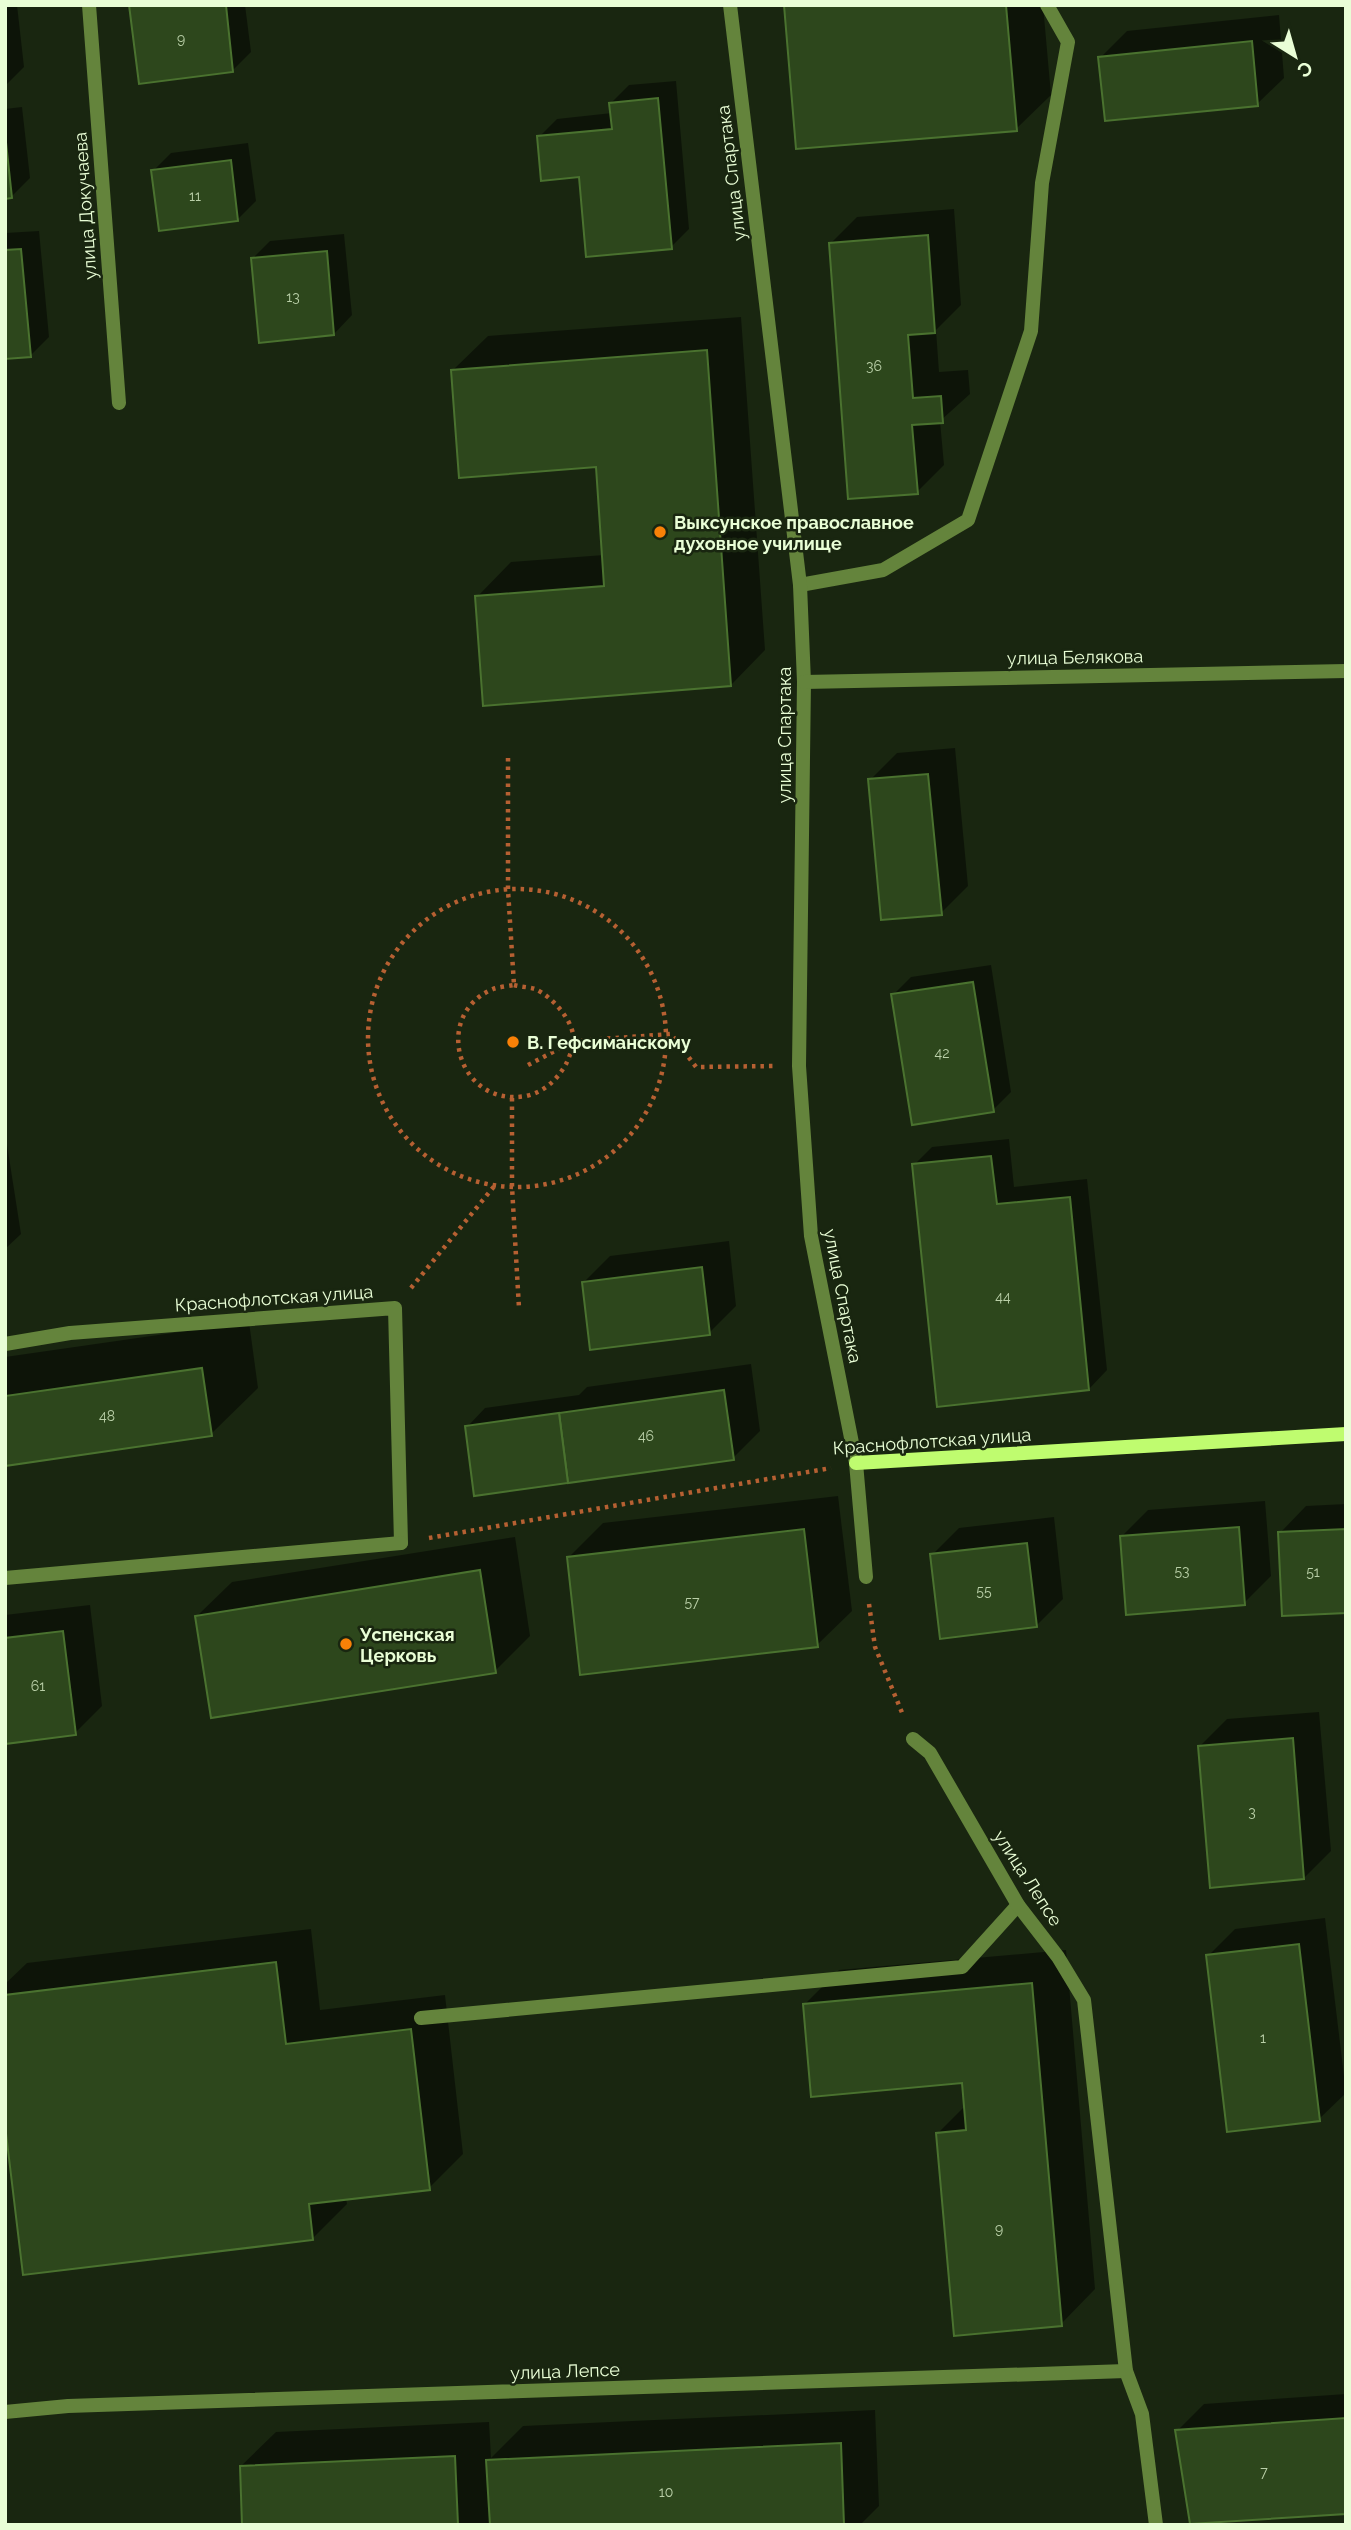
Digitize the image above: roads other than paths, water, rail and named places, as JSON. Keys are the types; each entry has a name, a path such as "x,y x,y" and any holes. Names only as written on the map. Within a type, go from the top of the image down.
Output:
{"street":[{"name":"улица Докучаева","path":"89,5 119,403"},
{"name":"улица Спартака","path":"730,5 800,585 804,682 799,1066 811,1236 856,1463"},
{"path":"800,585 883,570 968,520 1031,331 1042,183 1068,42 1047,5"},
{"name":"улица Белякова","path":"804,682 1346,671"},
{"name":"Краснофлотская улица","path":"5,1344 70,1333 395,1308 401,1543 5,1578"},
{"name":"Краснофлотская улица","path":"856,1463 1346,1434"},
{"path":"856,1463 866,1577"},
{"name":"улица Лепсе","path":"913,1739 930,1753 1018,1905 1058,1957 1084,2000 1126,2371 1142,2414 1156,2525"},
{"path":"421,2018 962,1966 1018,1905"},
{"name":"улица Лепсе","path":"5,2412 82,2406 1126,2371"}],"place":[{"name":"Выксунское православное духовное училище","path":"660,532"},
{"name":"В. Гефсиманскому","path":"513,1042"},
{"name":"Успенская Церковь","path":"346,1644"}]}
